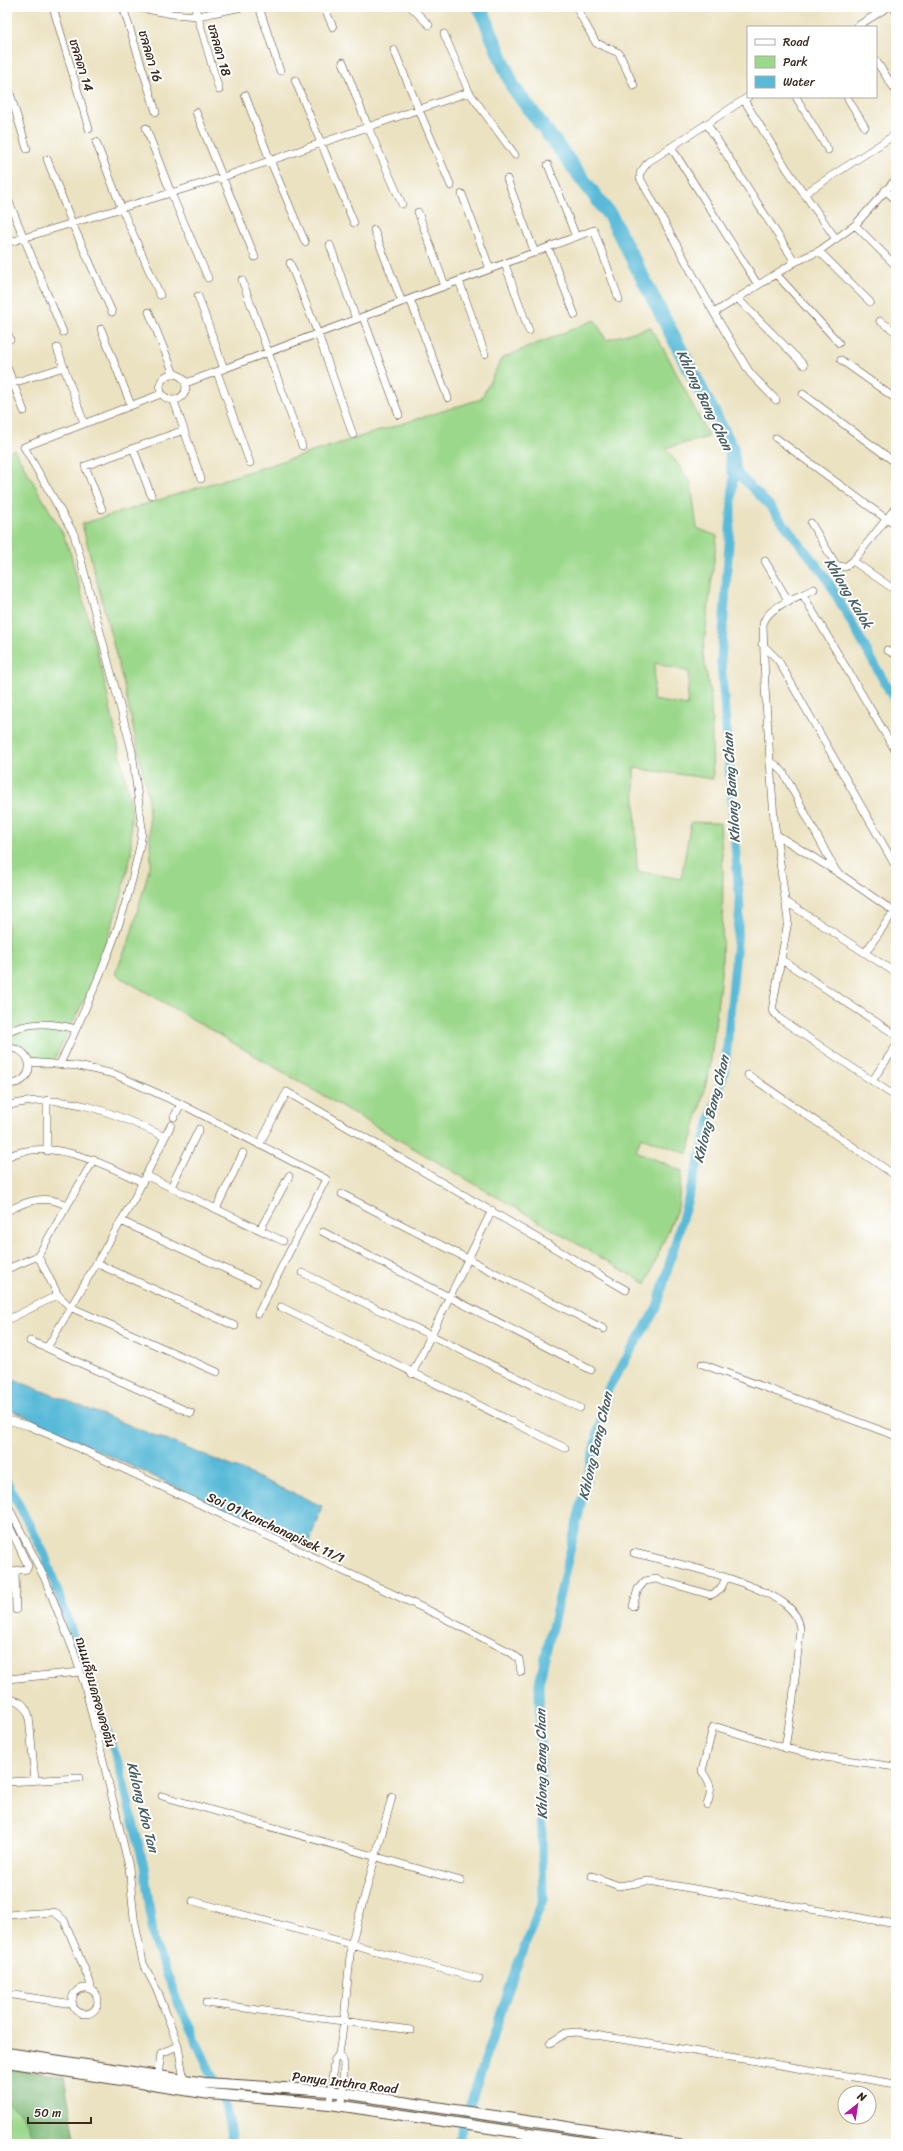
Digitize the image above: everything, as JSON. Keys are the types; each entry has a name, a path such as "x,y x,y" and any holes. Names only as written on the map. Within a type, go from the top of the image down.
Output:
{"main road":[{"name":"Panya Inthra Road","path":"7,2054 210,2094 330,2104 596,2144"},
{"name":"Panya Inthra Road","path":"7,2062 158,2076 205,2083 330,2091 491,2116 625,2140 679,2144"}],"street":[{"name":"ชลลดา 14","path":"52,7 90,129"},
{"name":"ชลลดา 16","path":"123,7 156,112"},
{"path":"136,7 172,14 198,16 242,7"},
{"name":"ชลลดา 18","path":"195,7 219,90"},
{"path":"259,7 280,71"},
{"path":"324,7 333,27"},
{"path":"410,7 429,25"},
{"path":"576,7 596,43 618,52 634,86"},
{"path":"858,26 888,7"},
{"path":"893,7 896,12"},
{"path":"444,34 469,92 515,155"},
{"path":"394,50 451,186"},
{"path":"344,62 368,127 402,204"},
{"path":"877,62 896,91"},
{"path":"294,80 354,223"},
{"path":"7,84 27,149"},
{"path":"7,243 223,177 469,92"},
{"path":"245,95 270,160 305,242"},
{"path":"776,400 756,381 714,313 640,178 640,173 642,169 671,147 746,98 804,194 836,239"},
{"path":"797,98 828,150"},
{"path":"848,98 865,127"},
{"path":"196,112 255,257"},
{"path":"707,124 795,262"},
{"path":"146,128 171,192 208,278"},
{"path":"804,194 896,134"},
{"path":"96,142 121,207 160,295"},
{"path":"671,147 758,285"},
{"path":"47,159 72,223 112,312"},
{"path":"548,165 576,237"},
{"path":"507,179 535,252"},
{"path":"714,313 795,262 819,251 836,239 855,225 896,179"},
{"path":"885,190 896,200"},
{"path":"462,194 490,269"},
{"path":"7,197 63,332"},
{"path":"418,212 446,286"},
{"path":"855,225 896,266"},
{"path":"374,230 402,302"},
{"path":"186,383 594,230 619,299"},
{"path":"330,245 399,415"},
{"path":"548,247 575,315"},
{"path":"819,251 870,302"},
{"path":"290,263 318,334 353,435"},
{"path":"505,264 529,331"},
{"path":"776,274 838,343"},
{"path":"242,280 302,446"},
{"path":"459,281 485,354"},
{"path":"198,296 224,369"},
{"path":"410,299 448,398"},
{"path":"738,299 804,365"},
{"path":"149,312 174,374"},
{"path":"880,321 896,332"},
{"path":"101,329 132,405"},
{"path":"57,348 84,423"},
{"path":"841,360 896,399"},
{"path":"7,367 24,412"},
{"path":"13,383 64,367"},
{"path":"217,372 250,463"},
{"path":"174,374 182,377 186,383 185,394 182,398 174,401 166,399 161,394 160,388 162,380 165,376 174,374"},
{"path":"60,1064 102,974 128,898 142,834 133,754 96,611 74,534 24,447 161,394"},
{"path":"804,394 896,463"},
{"path":"174,401 201,479"},
{"path":"102,510 85,466 184,430"},
{"path":"776,438 896,526"},
{"path":"133,448 151,495"},
{"path":"811,523 838,566 845,567 853,561 896,507"},
{"path":"853,561 895,590"},
{"path":"765,562 789,602"},
{"path":"814,589 773,610 765,618 762,644 770,762 777,835 788,922 772,1007 774,1014 896,1097"},
{"path":"803,595 896,752"},
{"path":"762,644 778,660 896,867"},
{"path":"887,650 896,655"},
{"path":"770,762 776,765 783,772 837,872"},
{"path":"777,835 837,872 893,915 865,953"},
{"path":"785,901 896,973"},
{"path":"782,960 896,1036"},
{"path":"7,1032 30,1024 55,1023 76,1029"},
{"path":"872,1081 896,1046"},
{"path":"7,1048 16,1048 25,1053 29,1062 29,1070 26,1077 20,1082 7,1083"},
{"path":"29,1062 78,1066 114,1074 181,1104 326,1179 258,1314"},
{"path":"748,1075 896,1176"},
{"path":"259,1145 287,1092 492,1210 626,1290"},
{"path":"7,1106 22,1102 48,1100 116,1114 165,1137"},
{"path":"47,1150 48,1100"},
{"path":"174,1118 181,1104"},
{"path":"47,1348 121,1220 171,1125"},
{"path":"171,1187 200,1129"},
{"path":"7,1157 12,1154 47,1150 71,1153 94,1159 171,1187 283,1241"},
{"path":"216,1209 243,1153"},
{"path":"7,1269 38,1256 66,1205 94,1159"},
{"path":"260,1230 289,1176"},
{"path":"342,1194 604,1329"},
{"path":"7,1211 26,1202 45,1198 66,1205"},
{"path":"412,1374 448,1296 492,1210"},
{"path":"121,1220 256,1283"},
{"path":"323,1232 591,1370"},
{"path":"38,1256 58,1295 70,1307 217,1372"},
{"path":"96,1263 235,1326"},
{"path":"303,1273 580,1408"},
{"path":"7,1320 58,1295"},
{"path":"281,1307 412,1374 565,1448"},
{"path":"30,1341 191,1413"},
{"path":"702,1364 896,1436"},
{"name":"Soi 01 Kanchanapisek 11/1","path":"7,1420 29,1426 55,1437 436,1614 510,1652 519,1660 521,1672"},
{"name":"ถนนเลียบคลองคอตัน","path":"7,1504 44,1577 80,1672 129,1867 134,1918 143,1962 158,1992 178,2046 184,2080"},
{"path":"7,1521 28,1565 27,1569 11,1572 16,1610"},
{"path":"634,1553 726,1578 766,1592 785,1604 799,1618 800,1650 785,1748"},
{"path":"633,1606 638,1589 645,1581 656,1579 711,1595 720,1590 726,1578"},
{"path":"7,1679 80,1672"},
{"path":"7,1699 20,1701 26,1706 29,1716 35,1781"},
{"path":"707,1805 711,1794 711,1785 702,1771 713,1728 717,1727 785,1748 824,1756 896,1767"},
{"path":"7,1782 80,1778"},
{"path":"162,1796 461,1881"},
{"path":"330,2104 330,2091 334,2061 339,2054 344,2021 351,1945 392,1797"},
{"path":"592,1876 619,1886 649,1881 896,1924"},
{"path":"193,1901 479,1979"},
{"path":"7,1915 54,1912 60,1915 64,1920 90,1982 91,1989 98,1999 94,2010 82,2013 73,2004 7,1994"},
{"path":"73,2004 74,1996 79,1990 91,1989"},
{"path":"206,2003 411,2030"},
{"path":"550,2043 566,2033 577,2032 896,2084"},
{"path":"158,2076 161,2053 178,2046"},
{"path":"339,2054 344,2063 342,2107"}],"green space":[{"path":"595,320 606,340 650,327 666,353 709,437 666,448 691,483 697,528 717,536 703,653 711,699 713,779 634,768 637,871 681,879 691,822 720,823 723,870 722,966 710,1068 688,1154 641,1137 636,1151 682,1171 678,1207 646,1284 115,974 130,938 151,862 148,796 123,682 82,524 481,399 502,358","holes":["655,663 689,672 687,706 653,700"]},
{"path":"14,449 63,534 70,552 102,670 131,805 131,855 121,897 95,978 53,1062 36,1059 24,1046 7,1043 7,454"},
{"path":"7,2067 64,2077 76,2144 7,2144"},
{"path":"7,2067 64,2077 76,2144 31,2144 28,2124 7,2101"}],"water":[{"path":"7,1377 239,1469 322,1506 307,1548 9,1409 7,1401"}],"waterway":[{"name":"Khlong Bang Chan","path":"480,7 513,87 611,217 731,448 734,470"},
{"name":"Khlong Kalok","path":"734,470 769,505 826,577 896,703"},
{"name":"Khlong Bang Chan","path":"457,2144 515,1971 543,1899 539,1683 608,1389 657,1307 725,1069 740,908 721,661 734,470"},
{"name":"Khlong Kho Tan","path":"7,1482 44,1553 118,1762 144,1866 154,1942 179,2004 227,2108 232,2144"}]}
